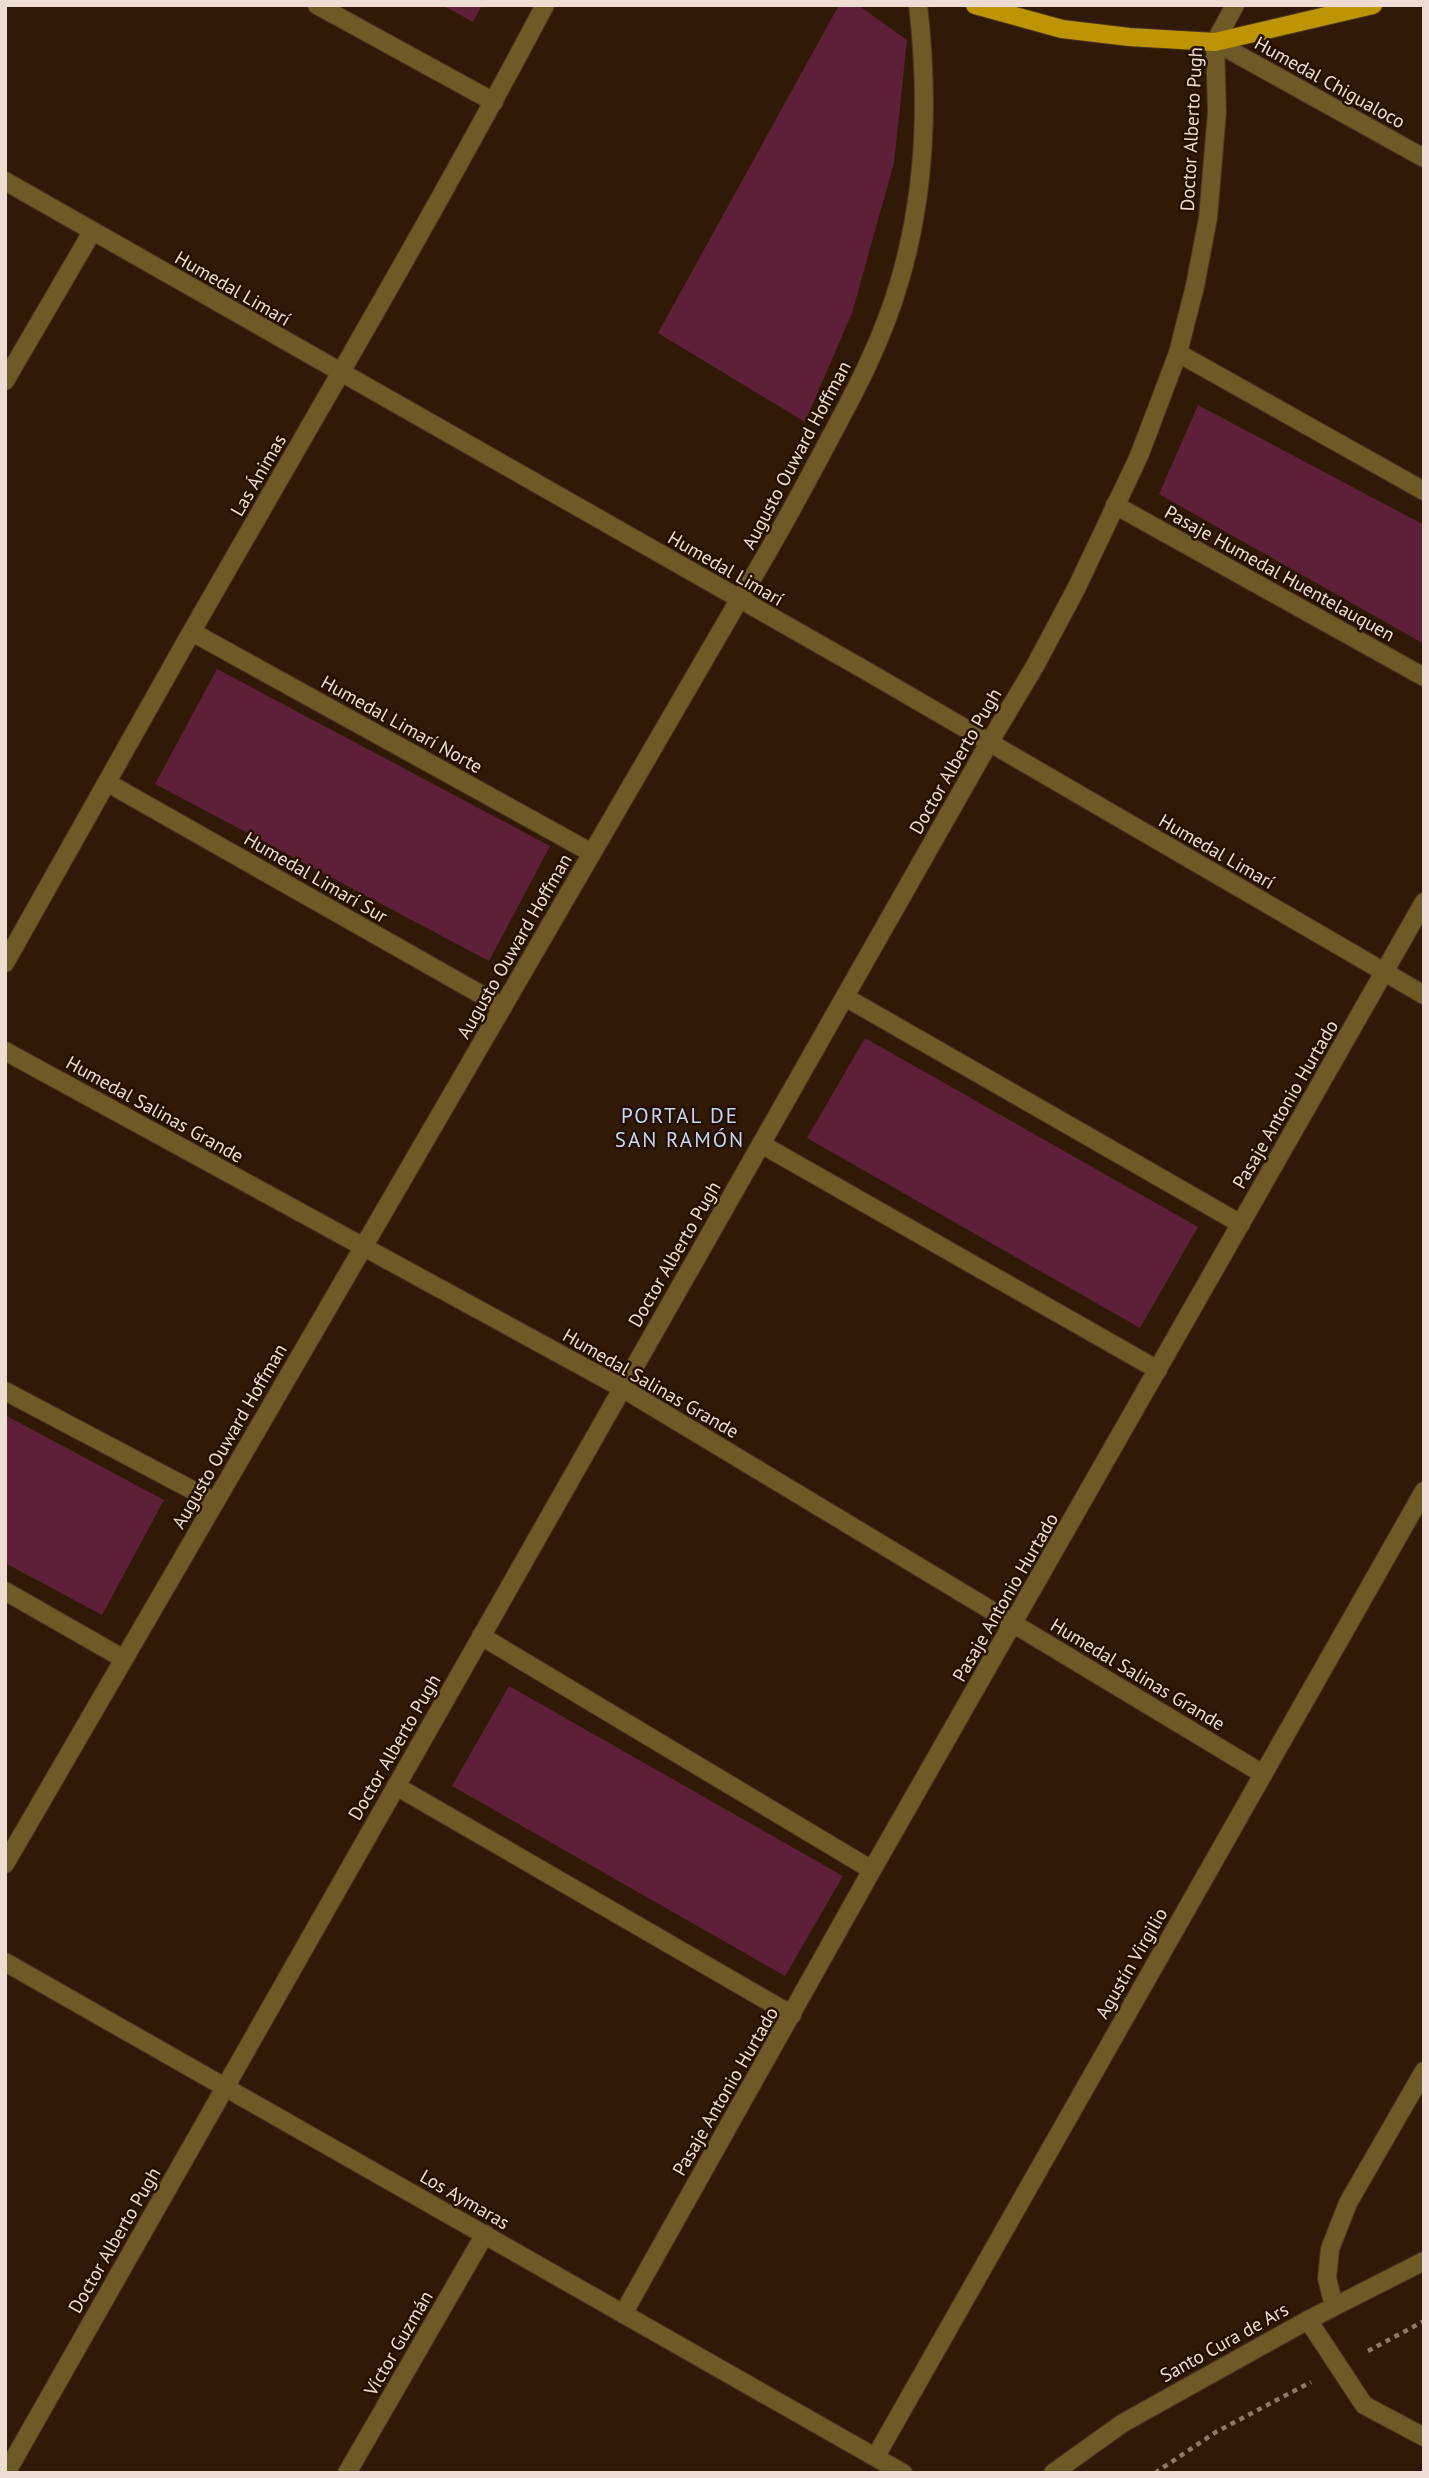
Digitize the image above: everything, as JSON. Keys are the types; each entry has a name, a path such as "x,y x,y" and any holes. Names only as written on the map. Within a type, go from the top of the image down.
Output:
{"main road":[{"path":"975,5 1062,29 1129,37 1215,42 1373,5"}],"street":[{"path":"317,5 494,102"},
{"name":"Las Ánimas","path":"5,963 494,102 545,5"},
{"name":"Augusto Ouward Hoffman","path":"5,1864 788,520 858,388 881,336 899,284 921,174 925,112 918,5"},
{"name":"Doctor Alberto Pugh","path":"6,2473 1041,655 1077,587 1139,457 1178,353 1208,218 1217,112 1215,42 1235,5"},
{"name":"Humedal Chigualoco","path":"1215,42 1424,158"},
{"name":"Humedal Limarí","path":"5,181 989,743 1424,995"},
{"path":"5,381 92,232"},
{"path":"1178,353 1424,491"},
{"name":"Pasaje Humedal Huentelauquen","path":"1115,505 1424,677"},
{"name":"Humedal Limarí Norte","path":"192,632 592,853"},
{"name":"Humedal Limarí Sur","path":"108,783 503,1007"},
{"name":"Pasaje Antonio Hurtado","path":"623,2314 872,1870 1424,902"},
{"path":"845,998 1241,1224"},
{"name":"Humedal Salinas Grande","path":"5,1051 622,1388 1263,1774"},
{"path":"761,1144 1158,1370"},
{"path":"5,1391 215,1502"},
{"name":"Agustín Virgilio","path":"876,2456 1424,1492"},
{"path":"5,1591 124,1659"},
{"path":"481,1636 872,1870"},
{"path":"396,1786 792,2015"},
{"name":"Los Aymaras","path":"5,1962 903,2473"},
{"path":"1334,2306 1327,2278 1330,2249 1348,2203 1424,2071"},
{"name":"Víctor Guzmán","path":"347,2473 485,2234"},
{"name":"Santo Cura de Ars","path":"1053,2473 1123,2423 1334,2306 1424,2261"},
{"path":"1308,2320 1364,2405 1424,2437"}],"path":[{"path":"1154,2473 1216,2432 1424,2321"}],"shaded area":[{"path":"442,5 482,5 473,22"},
{"path":"839,5 858,5 907,40 894,163 852,313 805,422 658,333"},
{"path":"1198,405 1424,525 1424,644 1159,494"},
{"path":"217,669 550,846 489,961 155,784"},
{"path":"865,1038 1198,1227 1140,1328 807,1138"},
{"path":"5,1415 164,1500 102,1615 5,1563"},
{"path":"509,1686 843,1876 785,1976 452,1786"}],"district":[{"name":"PORTAL DE SAN RAMÓN","path":"680,1127"}]}
